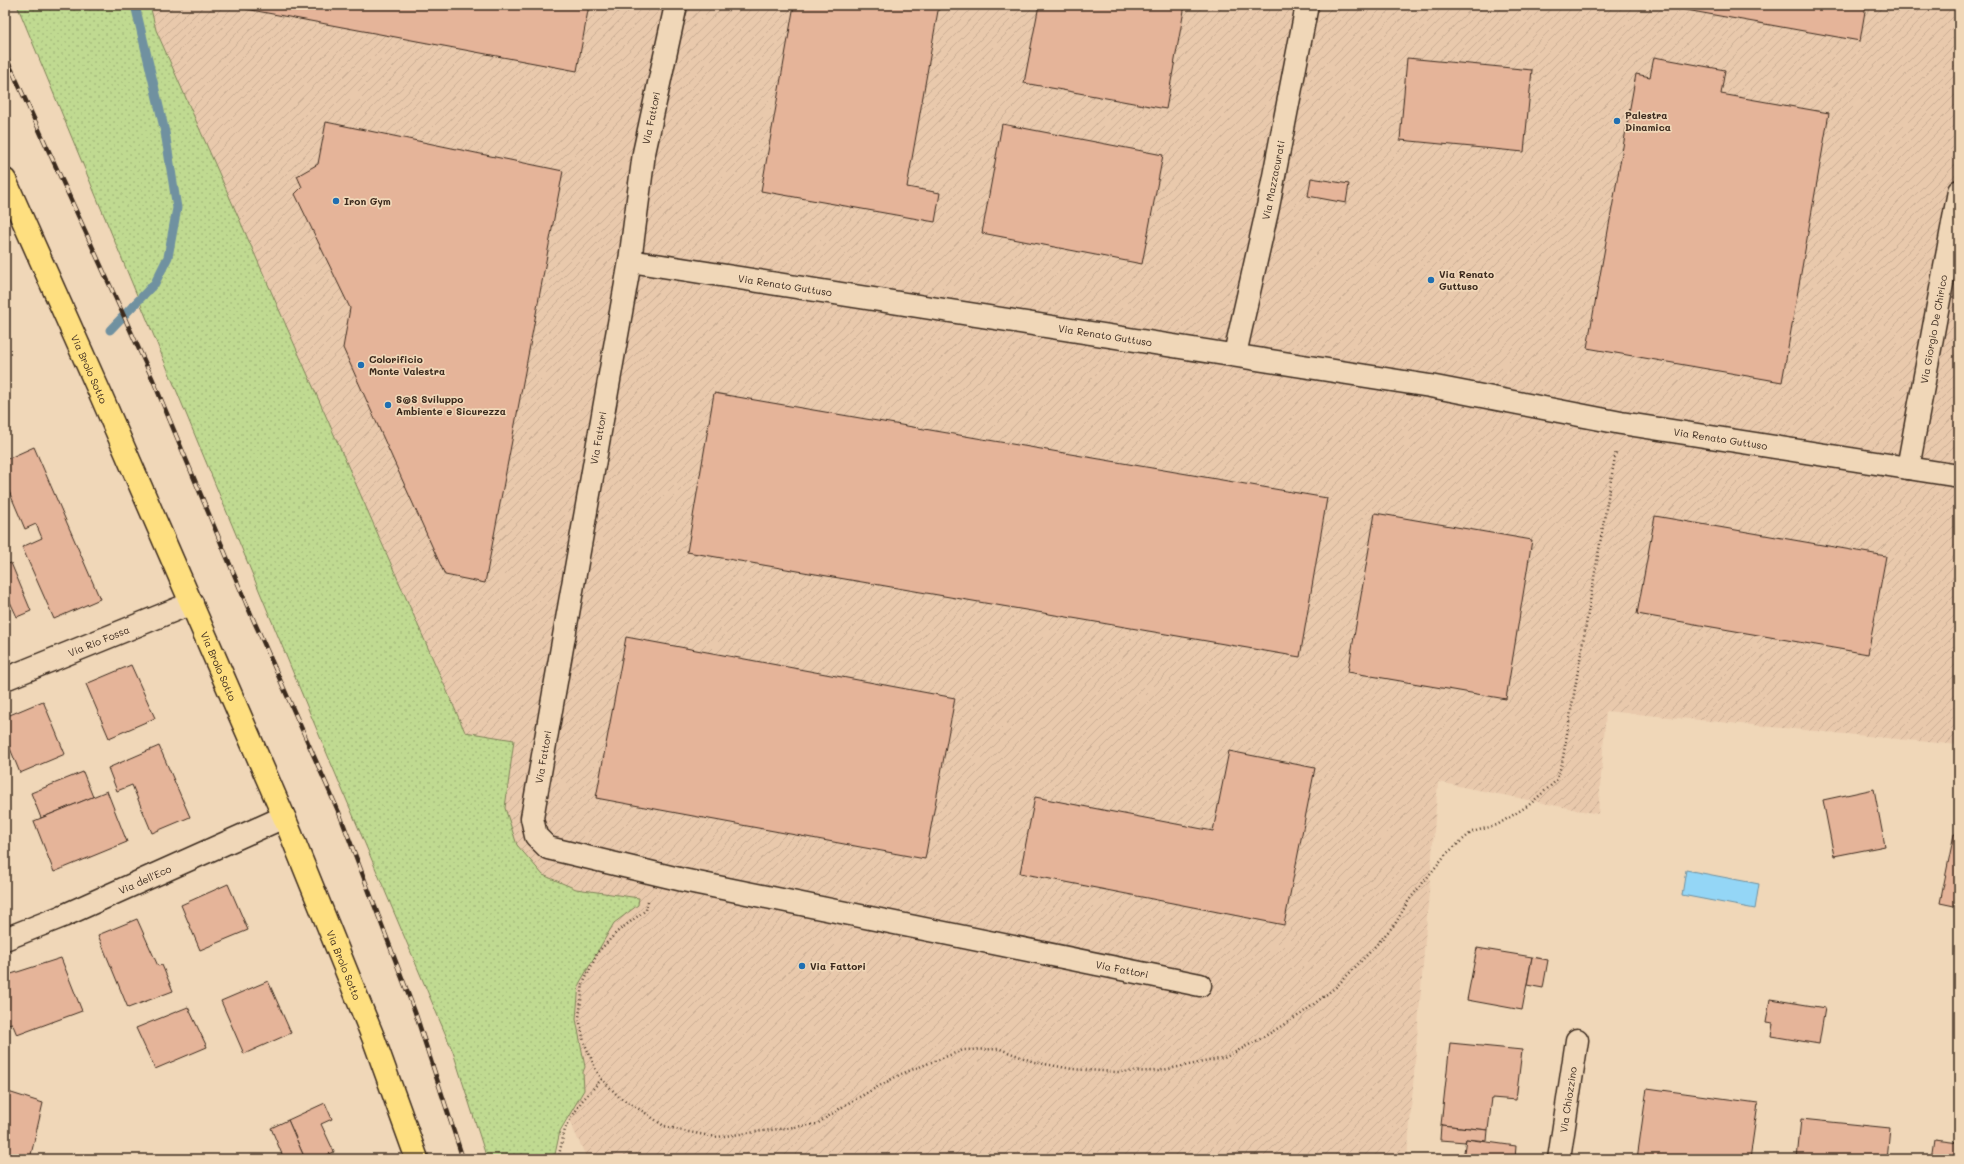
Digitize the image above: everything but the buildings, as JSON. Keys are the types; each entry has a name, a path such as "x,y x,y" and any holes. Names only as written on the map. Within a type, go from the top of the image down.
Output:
{"main road":[{"name":"Via Brolo Sotto","path":"5,180 192,603 284,817 373,1036 417,1159"}],"street":[{"name":"Via Fattori","path":"676,5 644,153 630,260 532,818 536,836 548,848 655,873 1200,985"},
{"name":"Via Mazzacurati","path":"1235,354 1268,206 1307,5"},
{"name":"Via Giorgio De Chirico","path":"1908,468 1959,191"},
{"name":"Via Renato Guttuso","path":"630,260 1235,354 1478,394 1621,423 1959,476"},
{"name":"Via Rio Fossa","path":"5,679 192,603"},
{"name":"Via dell'Eco","path":"5,939 63,916 284,817"},
{"name":"Via Chiozzino","path":"1559,1159 1577,1040"}],"path":[{"path":"655,873 646,910 617,932 598,952 583,984 579,1018 584,1042 596,1070 602,1079 619,1097 664,1126 717,1137 817,1124 845,1105 901,1074 963,1050 1000,1049 1034,1062 1072,1069 1116,1072 1158,1071 1224,1058 1262,1038 1301,1014 1336,987 1395,924 1409,900 1446,854 1472,832 1497,825 1529,805 1556,780 1562,763 1616,450"},
{"path":"558,1159 565,1129 581,1102 602,1079"}],"shaded area":[{"path":"59,5 1959,5 1959,745 1606,711 1598,814 1438,782 1407,1159 587,1159"}],"green space":[{"path":"17,5 150,5 156,30 465,732 514,740 505,808 517,845 543,875 576,889 639,898 638,905 614,923 579,984 576,1019 585,1067 583,1072 584,1090 560,1131 554,1159 487,1159 453,1052 309,711"}],"water":[{"path":"1686,870 1759,884 1755,909 1682,895"}],"waterway":[{"path":"110,330 155,283 168,257 177,208 165,132 135,5"}],"railway":[{"path":"5,55 153,380 246,603 340,815 415,1012 463,1159"}],"place":[{"name":"Palestra Dinamica","path":"1617,121"},
{"name":"Iron Gym","path":"336,201"},
{"name":"Via Renato Guttuso","path":"1431,280"},
{"name":"Colorificio Monte Valestra","path":"361,365"},
{"name":"S@S Sviluppo Ambiente e Sicurezza","path":"388,405"},
{"name":"Via Fattori","path":"802,966"}]}
